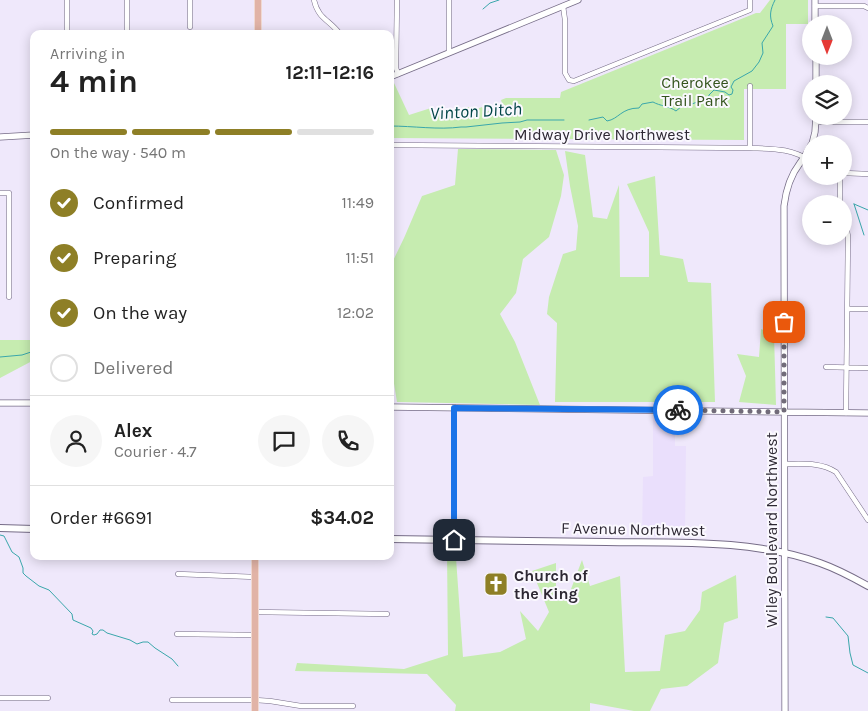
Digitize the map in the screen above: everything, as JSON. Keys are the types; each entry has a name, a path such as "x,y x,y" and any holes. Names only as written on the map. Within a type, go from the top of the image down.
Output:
{"main road":[{"path":"258,0 258,30"},
{"path":"0,528 30,529"},
{"name":"F Avenue Northwest","path":"394,539 739,546 785,553 818,562 868,586"},
{"path":"255,560 255,711"}],"street":[{"path":"67,0 67,30"},
{"path":"127,0 127,30"},
{"path":"190,0 190,27"},
{"path":"314,0 318,12 324,20 337,30"},
{"path":"397,0 396,68 398,74"},
{"path":"449,0 449,52"},
{"path":"394,76 566,3 578,0"},
{"path":"566,3 565,73 569,80 574,81 750,10 750,0"},
{"path":"815,3 864,6 868,8"},
{"path":"750,86 750,148"},
{"path":"852,121 868,122"},
{"path":"0,137 30,135"},
{"name":"Midway Drive Northwest","path":"394,145 750,148 782,150 794,152 802,156"},
{"name":"Wiley Boulevard Northwest","path":"785,711 785,198 789,181 802,160"},
{"path":"852,173 868,174"},
{"path":"0,193 9,193 9,297"},
{"path":"846,413 848,245"},
{"path":"848,309 868,309"},
{"path":"826,367 868,368"},
{"path":"0,403 30,403"},
{"path":"394,407 868,413"},
{"path":"454,408 454,540"},
{"path":"785,464 819,464 836,472 868,520"},
{"path":"178,574 255,577"},
{"path":"255,612 387,614"},
{"path":"177,634 255,635"},
{"path":"0,698 48,698"},
{"path":"172,700 255,700 301,706 354,706"}],"shaded area":[{"path":"653,416 675,416 675,446 686,446 685,536 642,536 643,477 653,476"}],"green space":[{"name":"Cherokee Trail Park","path":"770,0 808,0 808,15 802,15 802,24 786,24 786,89 744,89 744,140 394,138 394,83 409,115 431,108 434,115 445,110 446,113 469,107 471,111 482,107 485,112 503,106 501,100 506,98 560,98 561,92 760,13"},
{"path":"458,149 556,150 564,175 561,196 549,237 523,259 516,293 500,314 515,342 540,405 397,402 394,384 394,259 422,196 455,185"},
{"path":"565,151 585,155 593,217 607,219 619,185 620,277 649,277 649,232 627,184 655,176 660,255 683,259 688,282 711,283 715,402 555,402 557,323 547,314 549,297 563,254 576,250 578,226"},
{"path":"761,329 774,334 776,405 739,402 746,376 737,354 759,357"},
{"path":"0,340 30,340 30,362 0,378"},
{"path":"447,550 456,558 463,657 500,652 526,639 520,611 538,631 549,612 532,571 556,563 556,590 568,597 582,560 590,586 620,576 625,672 660,671 665,635 685,631 700,610 702,592 736,575 738,618 724,623 718,663 687,686 661,689 650,711 634,711 590,703 590,711 455,711 456,705 427,674 295,671 297,663 404,669 448,655"}],"waterway":[{"path":"483,9 490,3 499,0"},
{"name":"Vinton Ditch","path":"589,120 603,117 607,121 611,120 628,110 653,102 676,111 682,106 707,101 709,95 714,90 725,92 729,95 732,94 733,90 731,87 734,81 752,71 759,62 763,53 762,43 773,26 771,13 775,0"},
{"name":"Vinton Ditch","path":"394,126 453,128 527,120 564,120"},
{"path":"854,204 864,235"},
{"path":"854,204 868,210"},
{"name":"Vinton Ditch","path":"0,357 30,352"},
{"path":"0,535 4,536 12,552 19,557 23,573 39,586 49,590 72,614 73,620 91,628 92,634 97,634 100,630 103,630 137,644 148,642 172,659 178,666"},
{"path":"826,617 833,618 848,636 853,665 868,673"}],"way so far":[{"path":"678,410 784,412 784,322"}],"place":[{"name":"Church of the King","path":"496,584"}],"route":[{"path":"454,540 454,408 678,410"}]}
